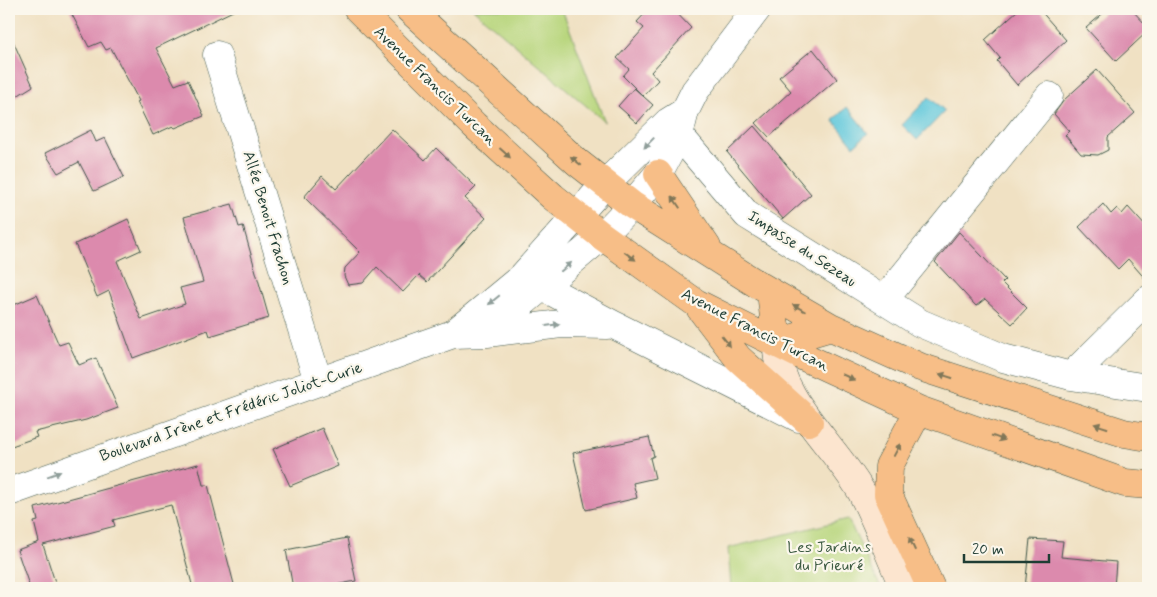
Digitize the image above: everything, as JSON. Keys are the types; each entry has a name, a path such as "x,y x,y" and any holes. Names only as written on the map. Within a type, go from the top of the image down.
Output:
{"main road":[{"name":"Avenue Francis Turcan","path":"358,9 474,125 553,196 602,236 696,303 918,410 1124,483 1148,485"},
{"path":"409,9 577,162 632,205 713,257 831,328 920,368 1124,433 1148,437"},
{"path":"658,174 713,257"},
{"path":"771,292 777,342 776,358 779,368 810,422"},
{"path":"696,303 738,358 810,422 836,453 862,493 904,588"},
{"path":"777,342 831,328"},
{"path":"918,410 889,466 888,494 931,588"}],"street":[{"name":"Boulevard Irène et Frédéric Joliot-Curie","path":"9,492 318,380 453,334 602,236 632,205 658,174 678,123 695,91 757,9"},
{"name":"Allée Benoit Frachon","path":"217,55 318,380"},
{"path":"884,300 1049,96"},
{"name":"Boulevard Irène et Frédéric Joliot-Curie","path":"453,334 487,332 532,282 577,215 606,183 678,123"},
{"name":"Impasse du Sezeau","path":"678,123 747,215 920,323 1003,358 1071,376 1148,388"},
{"path":"532,282 614,325 810,422"},
{"path":"1071,376 1148,300"},
{"path":"487,332 561,324 614,325"}],"green space":[{"path":"473,9 562,9 605,122"},
{"name":"Les Jardins du Prieuré","path":"848,519 881,588 731,588 728,548"}],"water":[{"path":"929,97 945,111 917,140 902,125"},
{"path":"847,107 868,133 854,146 833,120"}],"building":[{"path":"69,9 237,9 156,48 175,85 188,80 204,116 153,135 137,102 139,101 111,48 106,50 101,42 89,47"},
{"path":"649,9 673,9 691,28 651,72 658,80 643,96 623,76 629,69 617,58 644,28 637,22"},
{"path":"1019,9 1039,9 1066,40 1017,85 997,61 1000,58 985,40"},
{"path":"1108,9 1131,9 1148,27 1148,31 1116,61 1086,28"},
{"path":"9,32 33,86 9,101"},
{"path":"813,49 837,79 769,137 756,123 791,91 779,77"},
{"path":"1097,70 1135,113 1108,137 1108,150 1098,155 1081,154 1065,135 1069,131 1054,114 1064,100"},
{"path":"634,88 653,105 637,123 618,106"},
{"path":"754,126 811,194 783,219 727,152"},
{"path":"392,129 425,160 436,148 476,187 465,198 486,218 427,282 419,275 403,292 377,267 363,283 348,285 344,276 345,268 360,252 304,197 322,176 336,189"},
{"path":"91,130 96,142 105,138 124,177 94,191 79,162 58,173 45,153"},
{"path":"232,204 239,227 243,226 269,318 210,336 208,330 133,358 109,291 97,297 75,244 128,219 141,250 117,261 141,319 185,304 180,288 203,282 184,217"},
{"path":"1103,204 1111,214 1117,208 1122,214 1128,207 1148,229 1148,282 1128,259 1118,269 1079,227"},
{"path":"959,232 1005,280 1002,283 1027,308 1012,324 985,299 976,306 935,262"},
{"path":"37,295 59,345 68,342 79,365 96,358 118,408 86,420 35,432 37,437 9,447 9,307"},
{"path":"322,428 338,466 290,486 273,449"},
{"path":"649,437 654,456 650,458 655,478 633,483 637,498 586,510 573,453"},
{"path":"198,464 203,485 208,485 235,588 193,588 171,505 113,520 115,526 43,545 57,588 30,588 17,550 39,542 34,522 38,521 35,508"},
{"path":"347,538 356,581 319,588 293,588 286,550"},
{"path":"1030,539 1063,541 1061,557 1116,562 1114,588 1025,588"}]}
